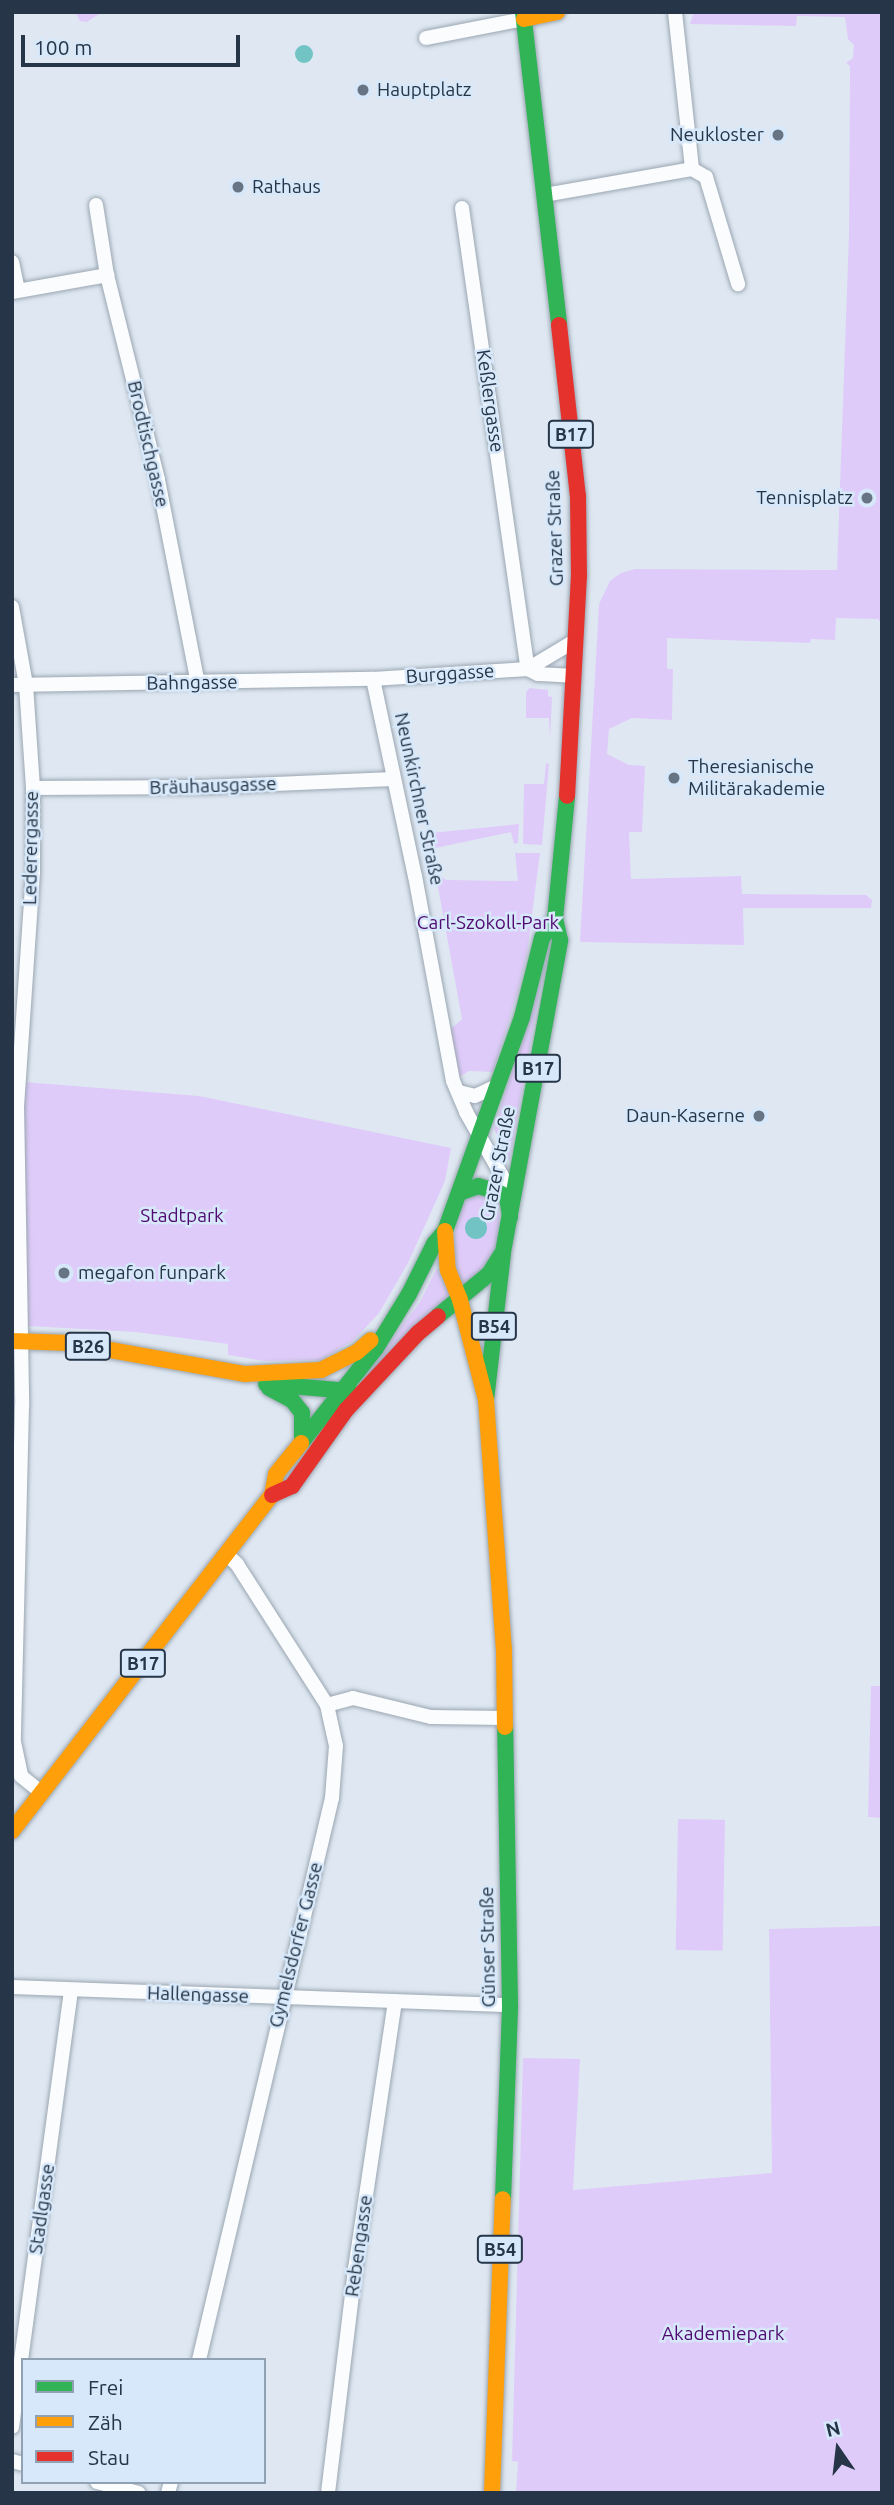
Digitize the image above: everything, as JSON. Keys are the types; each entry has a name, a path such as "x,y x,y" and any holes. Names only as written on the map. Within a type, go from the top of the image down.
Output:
{"main road":[{"path":"524,15 557,12"},
{"name":"Grazer Straße","path":"503,1252 559,951 560,940 555,919 564,850 576,640 578,508 524,15"},
{"name":"Grazer Straße","path":"445,1231 482,1136 522,1017 542,938 555,919"},
{"path":"459,1193 478,1186 507,1197 510,1217"},
{"path":"445,1231 448,1270 460,1300"},
{"name":"B17","path":"12,1831 272,1495 276,1474 376,1348 382,1332 409,1294 434,1244 445,1231"},
{"name":"B17","path":"272,1495 292,1486 346,1410 418,1333 489,1274 503,1252"},
{"name":"B54","path":"486,1400 503,1252"},
{"name":"B54","path":"460,1300 486,1400"},
{"name":"B26","path":"17,1341 71,1343 245,1374 321,1370 357,1352 382,1332"},
{"name":"B54","path":"418,1333 450,1332 472,1350"},
{"path":"321,1370 328,1374 340,1392 346,1410"},
{"name":"B26","path":"245,1374 277,1395 292,1400 302,1413 302,1439"},
{"name":"B26","path":"263,1384 340,1392 354,1391 372,1382"},
{"name":"Günser Straße","path":"486,1400 501,1611 510,2005 492,2493"}],"street":[{"path":"675,12 692,169"},
{"path":"426,38 524,15"},
{"path":"545,194 692,169 706,177 738,284"},
{"name":"Brodtischgasse","path":"96,205 107,275 158,480 198,684"},
{"name":"Keßlergasse","path":"462,208 528,669"},
{"path":"12,262 15,291 107,275"},
{"name":"Lederergasse","path":"12,607 33,788 33,872 17,1105 14,1742 21,1776 42,1793"},
{"name":"Burggasse","path":"373,679 528,669 576,640"},
{"name":"Burggasse","path":"528,669 538,674 574,676"},
{"name":"Bahngasse","path":"19,685 373,679"},
{"name":"Neunkirchner Straße","path":"373,679 415,876 453,1081 460,1092 466,1112 482,1136 502,1176 507,1197"},
{"name":"Bräuhausgasse","path":"33,788 163,788 393,779"},
{"path":"460,1092 475,1096 486,1094 498,1086"},
{"name":"Gymelsdorfer Gasse","path":"199,2358 282,1998 332,1798 336,1746 327,1705 237,1564 227,1555"},
{"path":"327,1705 353,1698 431,1717 505,1718"},
{"name":"Hallengasse","path":"12,1987 510,2005"},
{"name":"Stadlgasse","path":"21,2358 71,1990"},
{"name":"Rebengasse","path":"328,2493 355,2269 395,2001"},
{"name":"Stadlgasse","path":"12,2427 21,2360"},
{"path":"105,2484 139,2493"}],"green space":[{"path":"75,12 102,12 87,22 80,21"},
{"path":"694,12 882,12 882,624 878,619 836,618 835,640 811,639 810,643 667,638 667,669 673,669 672,720 632,718 609,729 607,754 629,765 645,766 642,832 629,832 631,879 741,876 742,894 866,895 872,900 871,908 743,908 744,945 580,942 599,604 610,581 621,573 635,569 837,570 849,234 850,66 846,63 853,58 854,45 848,39 845,17 797,16 796,26 690,24"},
{"path":"530,688 548,690 548,696 552,697 550,741 549,718 526,718 526,692"},
{"path":"546,763 549,764 542,845 523,844 524,784 544,784"},
{"path":"519,824 518,843 514,844 511,832 426,850 421,834"},
{"name":"Carl-Szokoll-Park","path":"515,853 540,853 527,954 517,994 493,1072 469,1071 453,1081 444,1035 462,1019 435,871 446,880 518,881"},
{"path":"545,963 509,1160 494,1129"},
{"name":"Stadtpark","path":"12,1081 199,1096 451,1148 445,1181 408,1263 379,1313 354,1340 321,1360 265,1361 228,1355 228,1344 136,1332 12,1325"},
{"path":"496,1191 503,1252 460,1300 451,1279 459,1193"},
{"path":"437,1268 450,1295 364,1377 420,1302"},
{"path":"871,1686 882,1686 882,1818 868,1817"},
{"path":"678,1819 725,1820 723,1951 676,1950"},
{"name":"Akademiepark","path":"882,1926 882,2493 516,2493 518,2462 512,2461 523,2058 580,2059 573,2190 772,2173 769,1929"}],"shaded area":[{"path":"300,45 308,45 313,54 311,61 300,63 295,58 295,50"},
{"path":"476,1217 484,1220 487,1228 484,1236 476,1239 468,1236 465,1228 468,1220"}],"traffic: fast":[{"path":"523,12 559,325"},
{"path":"486,1400 503,1252 560,940 555,919 567,796"},
{"path":"301,1443 376,1348 409,1294 434,1244 445,1231 522,1017 542,938 555,919"},
{"path":"459,1193 478,1186 496,1191 507,1197 510,1217"},
{"path":"438,1316 489,1274 501,1255"},
{"path":"266,1384 350,1391"},
{"path":"269,1388 292,1400 302,1413 302,1439"},
{"path":"503,2199 510,2005 505,1727"}],"traffic: slow":[{"path":"524,19 557,12"},
{"path":"445,1231 448,1270 460,1300 486,1400 504,1649 505,1727"},
{"path":"12,1341 71,1343 245,1374 321,1370 357,1352 371,1340"},
{"path":"12,1831 272,1495 276,1474 301,1443"},
{"path":"492,2493 503,2199"}],"traffic: jam":[{"path":"559,325 578,496 579,575 567,796"},
{"path":"272,1495 292,1486 346,1410 418,1333 438,1316"}],"place":[{"name":"Hauptplatz","path":"363,90"},
{"name":"Neukloster","path":"778,135"},
{"name":"Rathaus","path":"238,187"},
{"name":"Tennisplatz","path":"867,498"},
{"name":"Theresianische Militärakademie","path":"674,778"},
{"name":"Daun-Kaserne","path":"759,1116"},
{"name":"megafon funpark","path":"64,1273"}]}
